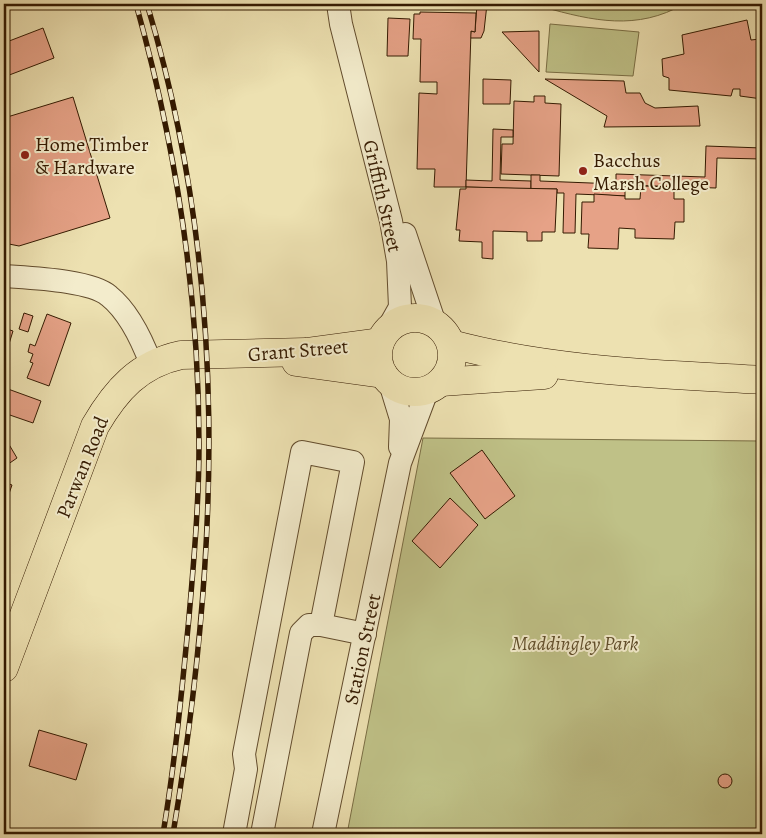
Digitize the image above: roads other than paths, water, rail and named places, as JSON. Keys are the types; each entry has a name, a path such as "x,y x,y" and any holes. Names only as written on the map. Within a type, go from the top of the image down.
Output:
{"main road":[{"path":"643,373 492,377 408,392 386,378 378,362 383,337 394,324 411,318 423,319 443,334 494,355 536,362 643,373 762,380"},
{"path":"434,386 452,362 443,334"},
{"name":"Grant Street","path":"238,355 306,352 383,337"},
{"name":"Parwan Road","path":"4,668 95,426 119,390 135,374 151,364 181,355 238,355"},
{"name":"Grant Street","path":"238,355 386,378"}],"street":[{"name":"Griffith Street","path":"338,4 340,24 391,221 398,261 400,306 383,337"},
{"name":"Griffith Street","path":"349,59 443,334"},
{"path":"4,276 80,285 97,289 108,295 120,307 137,333 151,364"},
{"name":"Station Street","path":"324,834 400,463 401,419 386,378"},
{"name":"Station Street","path":"400,463 434,386"},
{"path":"234,834 246,769 244,754 302,452 354,462 321,625"},
{"path":"262,834 301,633 309,625 321,625 365,634"}],"railway":[{"path":"136,4 163,112 174,167 190,277 198,388 199,466 193,574 178,726 163,834"},
{"path":"147,4 174,107 193,211 204,314 209,417 207,521 200,625 189,729 173,834"}],"place":[{"name":"Home Timber & Hardware","path":"25,155"},
{"name":"Bacchus Marsh College","path":"583,171"}],"park label":[{"name":"Maddingley Park","path":"575,643"}]}
